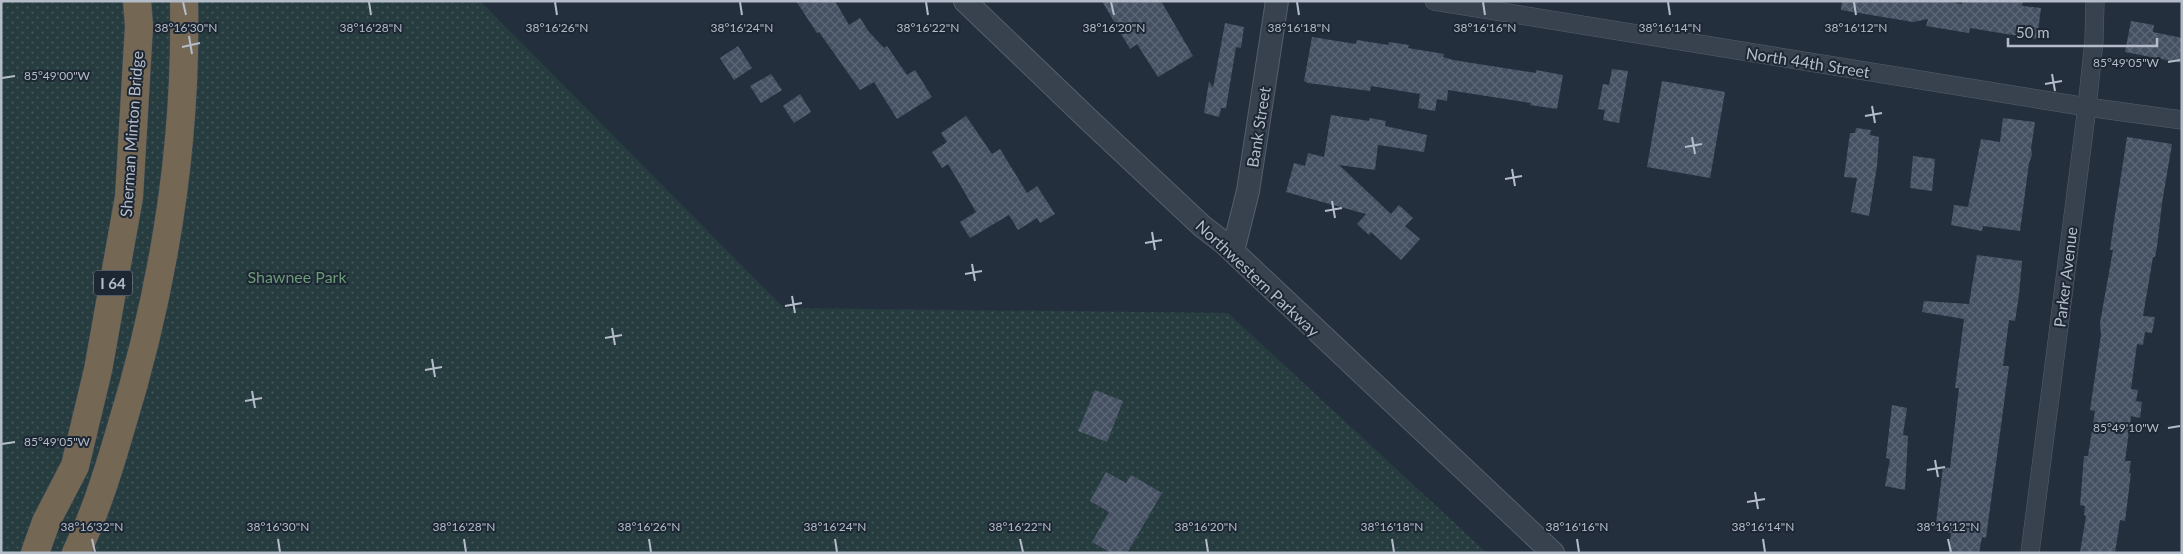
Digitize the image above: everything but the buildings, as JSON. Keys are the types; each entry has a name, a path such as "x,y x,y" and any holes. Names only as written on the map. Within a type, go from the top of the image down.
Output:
{"highway":[{"name":"Sherman Minton Bridge","path":"35,553 46,522 75,466 98,370 128,197 139,26 137,1"},
{"path":"76,553 110,466 135,383 161,270 179,150 185,60 184,1"},
{"path":"88,553 118,477 134,428 170,279 184,206 192,131 196,78 197,1"}],"street":[{"name":"Northwestern Parkway","path":"965,1 1103,134 1202,226 1233,251 1553,553"},
{"name":"Bank Street","path":"1233,251 1248,191 1277,1"},
{"name":"North 44th Street","path":"1434,1 2087,107 2182,120"},
{"name":"Parker Avenue","path":"2030,553 2087,107 2094,41 2095,1"}],"green space":[{"name":"Shawnee Park","path":"1,1 480,1 784,308 1228,313 1487,553 1,553"}]}
